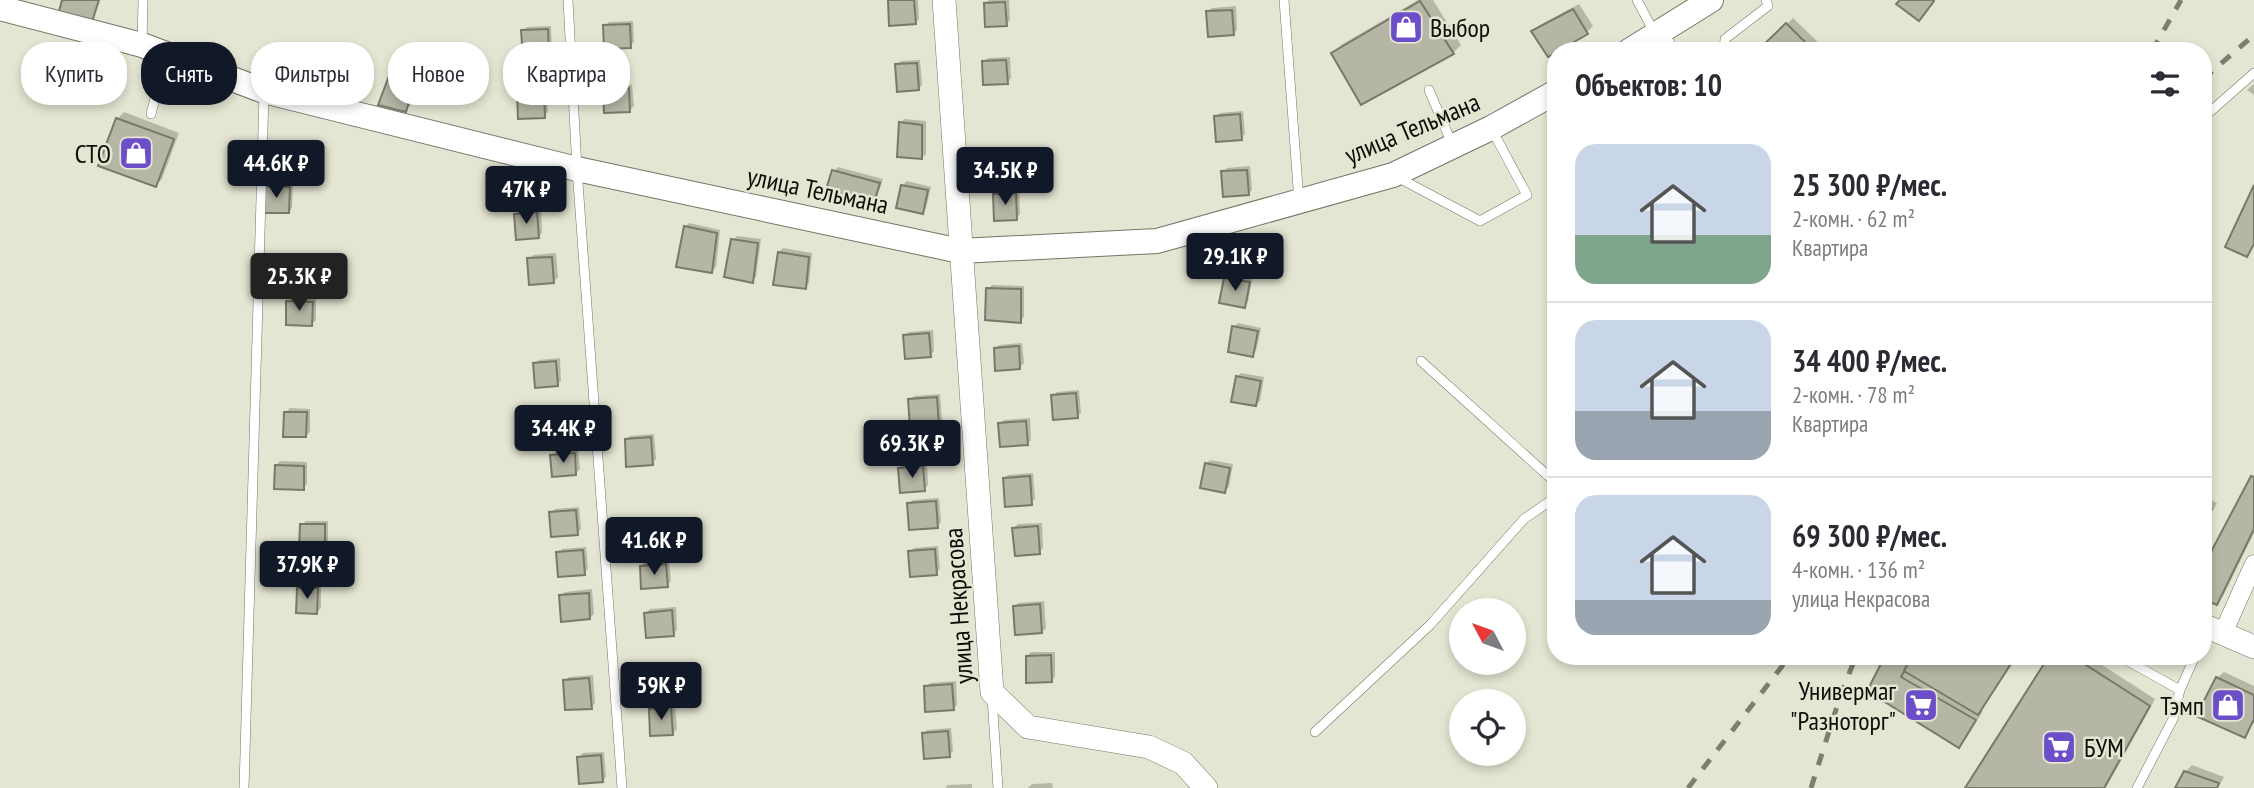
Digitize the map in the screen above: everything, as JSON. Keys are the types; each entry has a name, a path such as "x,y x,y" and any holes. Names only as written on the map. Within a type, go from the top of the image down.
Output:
{"main road":[{"path":"1662,42 1711,0"},
{"name":"улица Тельмана","path":"0,8 141,45"},
{"name":"улица Тельмана","path":"320,105 577,169 960,251 1157,242 1393,175 1491,128 1547,97"}],"street":[{"name":"улица Некрасова","path":"944,0 992,692"},
{"path":"2212,628 2254,564"},
{"path":"2212,630 2254,647"},
{"path":"992,692 1028,727 1149,747 1183,763 1206,788"}],"lane":[{"path":"142,42 144,0"},
{"path":"568,0 577,169 622,788"},
{"path":"1284,0 1300,202"},
{"path":"1637,0 1660,42"},
{"path":"1725,42 1725,39 1768,6 1766,0"},
{"path":"2212,110 2254,73"},
{"path":"1429,90 1452,146"},
{"path":"151,114 153,105"},
{"path":"244,788 264,105"},
{"path":"1393,175 1480,220 1527,195 1491,128"},
{"path":"1421,361 1547,475"},
{"path":"1315,732 1430,625 1524,519 1547,503"},
{"path":"2135,665 2179,690"},
{"path":"2137,788 2173,719 2179,690 2192,665"},
{"name":"улица Некрасова","path":"992,692 998,788"}],"building":[{"path":"62,0 99,0 91,25 58,15"},
{"path":"888,0 914,0 916,24 889,26"},
{"path":"1900,0 1934,1 1919,21 1896,4"},
{"name":"Выбор","path":"1420,1 1454,54 1361,105 1331,53"},
{"path":"1005,2 1007,26 985,27 984,3"},
{"path":"1573,9 1588,34 1574,42 1547,42 1547,55 1531,31"},
{"path":"1232,10 1234,35 1208,37 1206,11"},
{"path":"1786,23 1805,42 1766,42"},
{"path":"630,24 631,48 630,42 604,42 603,25"},
{"path":"548,29 548,42 522,42 521,30"},
{"path":"1006,60 1008,84 983,85 982,61"},
{"path":"917,63 919,90 897,92 895,64"},
{"path":"388,79 388,105 408,105 406,112 378,105"},
{"path":"517,105 545,105 545,118 518,119"},
{"path":"604,105 630,105 630,112 604,113"},
{"path":"1240,114 1242,140 1216,142 1214,116"},
{"name":"СТО","path":"116,118 174,139 156,187 98,166"},
{"path":"899,122 922,125 922,159 897,157"},
{"path":"832,170 880,183 872,209 824,196"},
{"path":"1247,170 1249,195 1223,197 1221,171"},
{"path":"901,185 928,190 923,214 896,208"},
{"path":"2254,185 2254,244 2247,257 2225,247"},
{"path":"263,186 290,187 289,213 262,213"},
{"path":"1016,193 1017,220 994,221 993,194"},
{"path":"537,212 539,238 516,240 514,214"},
{"path":"684,226 717,233 712,273 676,267"},
{"path":"731,239 758,243 753,283 724,277"},
{"path":"778,252 809,257 806,289 773,285"},
{"path":"552,257 554,283 529,285 527,258"},
{"path":"1224,278 1250,282 1245,308 1219,303"},
{"path":"986,288 1021,289 1021,323 985,320"},
{"path":"286,301 313,302 312,326 286,325"},
{"path":"1232,326 1258,331 1253,357 1228,352"},
{"path":"929,333 931,357 905,359 903,335"},
{"path":"1019,346 1020,369 995,371 994,348"},
{"path":"556,361 558,386 535,388 533,363"},
{"path":"1236,376 1261,381 1256,406 1231,402"},
{"path":"1076,393 1078,418 1053,420 1051,395"},
{"path":"937,397 939,426 910,428 908,399"},
{"path":"284,412 307,412 306,437 283,437"},
{"path":"1026,421 1028,445 1000,447 998,423"},
{"path":"651,437 653,465 626,467 625,439"},
{"path":"575,453 576,475 552,477 550,455"},
{"path":"1205,463 1230,468 1225,493 1200,488"},
{"path":"275,465 304,466 304,490 274,489"},
{"path":"923,466 925,491 900,493 898,468"},
{"path":"1030,476 1032,505 1005,507 1003,478"},
{"path":"2251,476 2254,477 2254,529 2217,605 2212,603 2212,550"},
{"path":"936,501 938,528 909,530 907,503"},
{"path":"576,510 578,535 551,537 549,512"},
{"path":"300,524 325,524 325,550 299,550"},
{"path":"1038,526 1040,554 1015,556 1012,528"},
{"path":"935,549 937,575 910,577 908,551"},
{"path":"583,550 585,575 558,577 556,552"},
{"path":"666,564 668,587 641,589 640,566"},
{"path":"297,588 318,588 317,614 296,613"},
{"path":"589,593 590,619 561,622 559,595"},
{"path":"1040,604 1042,633 1015,635 1013,606"},
{"path":"672,610 674,636 646,638 644,613"},
{"path":"1051,655 1052,682 1026,683 1026,656"},
{"name":"Универмаг \"Разноторг\"","path":"1880,665 1908,665 1901,677 1976,720 1959,748 1867,691"},
{"path":"1907,665 2010,665 1978,715 1904,671"},
{"name":"БУМ","path":"2043,665 2086,665 2150,706 2104,788 1965,788"},
{"path":"670,675 672,704 647,705 645,677"},
{"name":"Тэмп","path":"2216,677 2254,695 2254,719 2245,738 2196,716"},
{"path":"589,678 592,709 565,710 563,680"},
{"path":"952,684 954,710 925,712 924,686"},
{"path":"671,707 673,735 650,736 649,709"},
{"path":"948,731 950,757 924,759 922,733"},
{"path":"601,755 603,782 579,784 577,757"},
{"path":"2184,771 2219,783 2217,788 2175,788"}],"railway":[{"path":"2157,42 2181,0"},
{"path":"2212,71 2254,35"},
{"path":"1688,788 1783,665"},
{"path":"1811,788 1852,665"}],"place":[{"name":"Выбор","path":"1406,27"},
{"name":"СТО","path":"136,153"},
{"name":"Универмаг \"Разноторг\"","path":"1921,705"},
{"name":"Тэмп","path":"2228,705"},
{"name":"БУМ","path":"2059,747"}]}
